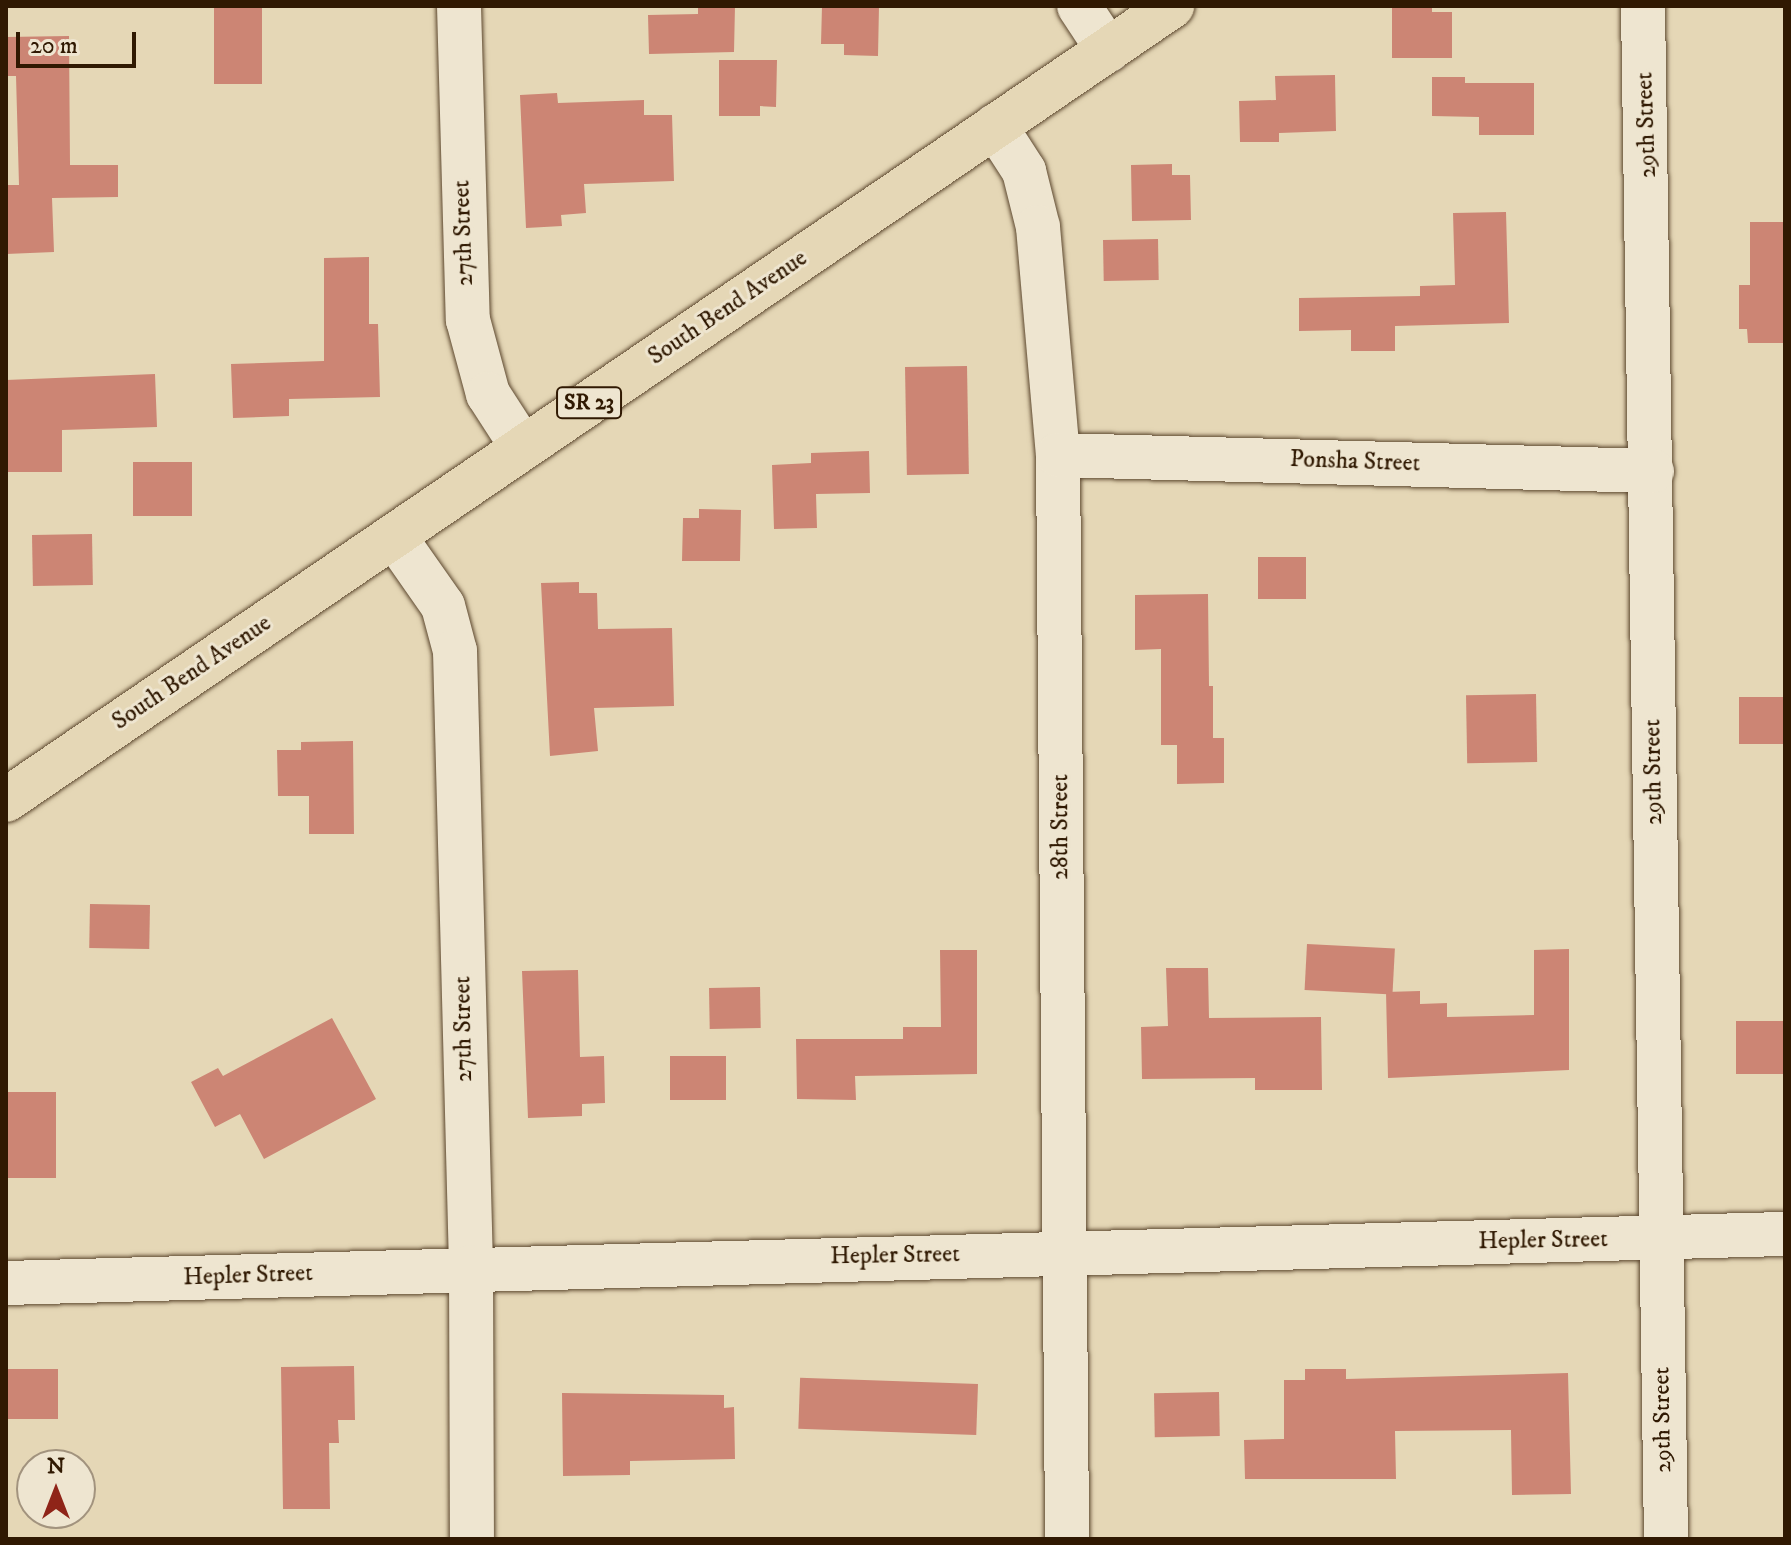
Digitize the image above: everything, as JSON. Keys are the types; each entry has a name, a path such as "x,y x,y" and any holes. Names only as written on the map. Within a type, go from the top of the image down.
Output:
{"main road":[{"name":"South Bend Avenue","path":"6,800 1172,6"}],"street":[{"name":"27th Street","path":"459,6 468,320 488,394 523,448"},
{"path":"1079,6 1108,50"},
{"name":"29th Street","path":"1643,6 1666,1539"},
{"name":"28th Street","path":"995,126 1024,171 1038,227 1058,455 1067,1539"},
{"name":"Ponsha Street","path":"1058,455 1652,471"},
{"name":"27th Street","path":"394,536 443,606 455,651 471,1267 472,1539"},
{"name":"Hepler Street","path":"6,1283 471,1267 1785,1234"}],"building":[{"path":"214,6 262,6 262,84 214,84"},
{"path":"698,6 735,6 734,52 649,54 648,15 698,14"},
{"path":"822,6 879,6 878,56 844,55 844,44 821,44"},
{"path":"1392,6 1432,6 1432,12 1452,12 1452,58 1392,58"},
{"path":"69,36 70,165 118,165 118,197 52,198 54,252 6,254 6,185 19,185 16,76 6,76 6,37"},
{"path":"719,60 777,60 776,107 760,106 760,116 719,116"},
{"path":"1335,75 1336,131 1279,133 1279,142 1240,142 1239,101 1276,100 1275,76"},
{"path":"1432,77 1465,77 1465,83 1534,83 1534,135 1479,135 1479,117 1432,116"},
{"path":"557,93 558,103 644,100 644,115 672,115 674,181 584,184 586,213 561,215 562,226 526,228 520,95"},
{"path":"1172,164 1172,175 1190,175 1191,220 1132,221 1131,165"},
{"path":"1506,212 1509,323 1395,326 1395,351 1351,351 1351,330 1299,331 1299,298 1420,296 1420,286 1455,285 1453,213"},
{"path":"1750,222 1785,222 1785,343 1748,343 1747,329 1739,329 1739,285 1750,285"},
{"path":"1158,239 1159,280 1104,281 1103,240"},
{"path":"369,257 369,324 378,324 380,397 289,399 289,416 233,418 231,364 324,361 324,258"},
{"path":"967,366 969,474 907,475 905,367"},
{"path":"155,374 157,427 62,430 62,472 7,472 6,380"},
{"path":"869,451 870,493 816,494 817,528 774,529 772,465 811,463 811,453"},
{"path":"133,462 192,462 192,516 133,516"},
{"path":"699,509 741,510 740,561 682,561 683,518 699,518"},
{"path":"92,534 93,585 33,586 32,535"},
{"path":"1258,557 1306,557 1306,599 1258,599"},
{"path":"579,582 579,593 597,593 598,629 672,628 674,706 594,708 598,751 550,756 541,583"},
{"path":"1208,594 1213,738 1224,738 1224,783 1177,784 1177,745 1161,745 1161,649 1135,650 1135,595"},
{"path":"1536,694 1537,762 1467,763 1466,695"},
{"path":"1739,697 1785,697 1785,744 1739,744"},
{"path":"353,741 354,834 309,834 309,796 278,796 277,750 301,750 301,742"},
{"path":"90,904 150,905 149,949 89,948"},
{"path":"1307,944 1395,949 1392,995 1305,990"},
{"path":"1569,949 1569,1070 1388,1078 1386,992 1420,991 1420,1004 1447,1003 1447,1017 1534,1015 1534,950"},
{"path":"940,950 977,950 977,1074 855,1076 856,1100 797,1099 796,1039 903,1039 903,1027 941,1027"},
{"path":"1166,968 1208,968 1209,1018 1321,1017 1322,1090 1255,1090 1255,1078 1142,1079 1141,1027 1168,1026"},
{"path":"578,970 580,1057 604,1056 605,1103 582,1104 582,1116 528,1118 522,971"},
{"path":"760,987 761,1028 710,1029 709,988"},
{"path":"332,1018 376,1099 264,1159 240,1114 215,1127 191,1082 218,1068 223,1076"},
{"path":"1736,1021 1785,1021 1785,1074 1736,1074"},
{"path":"670,1056 726,1056 726,1100 670,1100"},
{"path":"6,1092 56,1092 56,1178 6,1178"},
{"path":"354,1366 355,1420 338,1420 339,1443 329,1443 330,1509 283,1509 281,1367"},
{"path":"6,1369 58,1369 58,1419 6,1419"},
{"path":"1305,1369 1346,1369 1346,1379 1568,1373 1571,1494 1512,1495 1511,1430 1395,1431 1396,1479 1245,1479 1244,1440 1284,1439 1284,1380 1305,1380"},
{"path":"800,1378 978,1384 976,1435 798,1429"},
{"path":"1219,1392 1220,1436 1155,1437 1154,1393"},
{"path":"562,1393 724,1395 724,1408 734,1407 735,1459 630,1461 630,1475 563,1476"}]}
